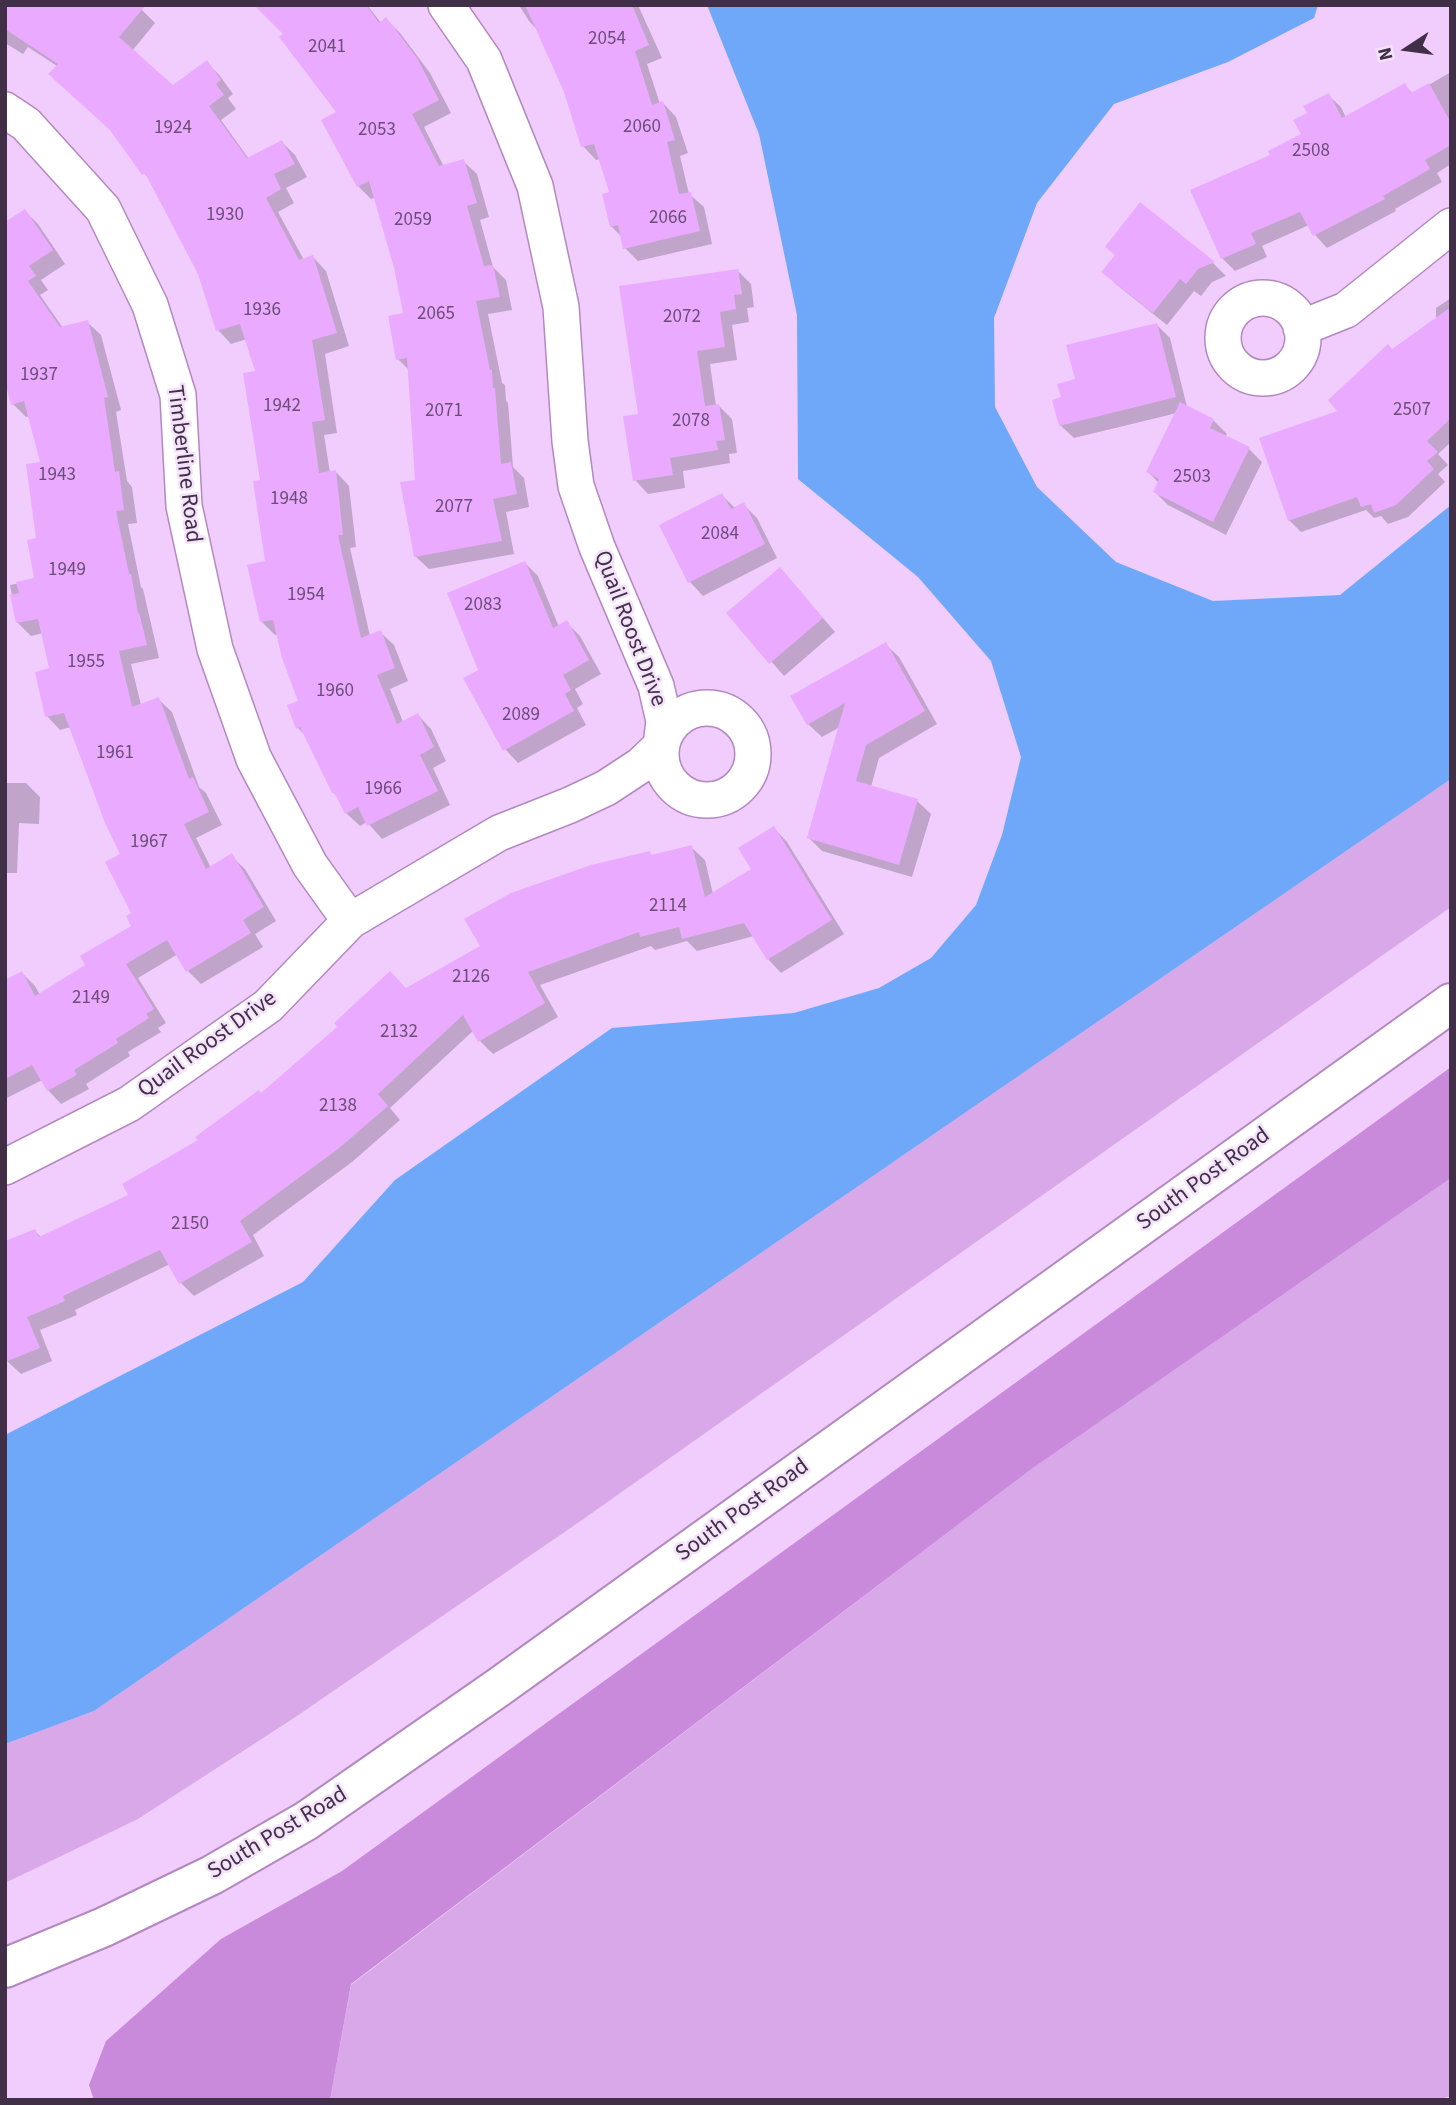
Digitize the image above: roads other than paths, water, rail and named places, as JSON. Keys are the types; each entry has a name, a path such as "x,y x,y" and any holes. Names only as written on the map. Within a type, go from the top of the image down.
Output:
{"street":[{"name":"Quail Roost Drive","path":"5,1167 129,1104 268,1006 350,921 511,827 606,788 641,765 662,746 664,721 656,686 597,547 576,486 570,442 561,307 535,187 484,60 446,5"},
{"name":"Timberline Road","path":"5,110 26,124 103,209 150,305 178,395 184,506 215,649 254,759 310,865 350,921"},
{"path":"1301,328 1346,310 1451,226"},
{"name":"South Post Road","path":"5,1968 104,1927 212,1875 306,1821 499,1687 1451,1003"}],"water":[{"path":"707,5 1318,5 1314,18 1228,62 1114,104 1037,203 994,318 995,407 1037,487 1116,562 1213,601 1340,595 1451,505 1451,779 94,1711 5,1744 5,1435 303,1282 395,1180 612,1028 794,1013 879,988 931,958 976,905 1002,835 1021,757 991,661 918,577 798,479 797,315 759,134"}]}
